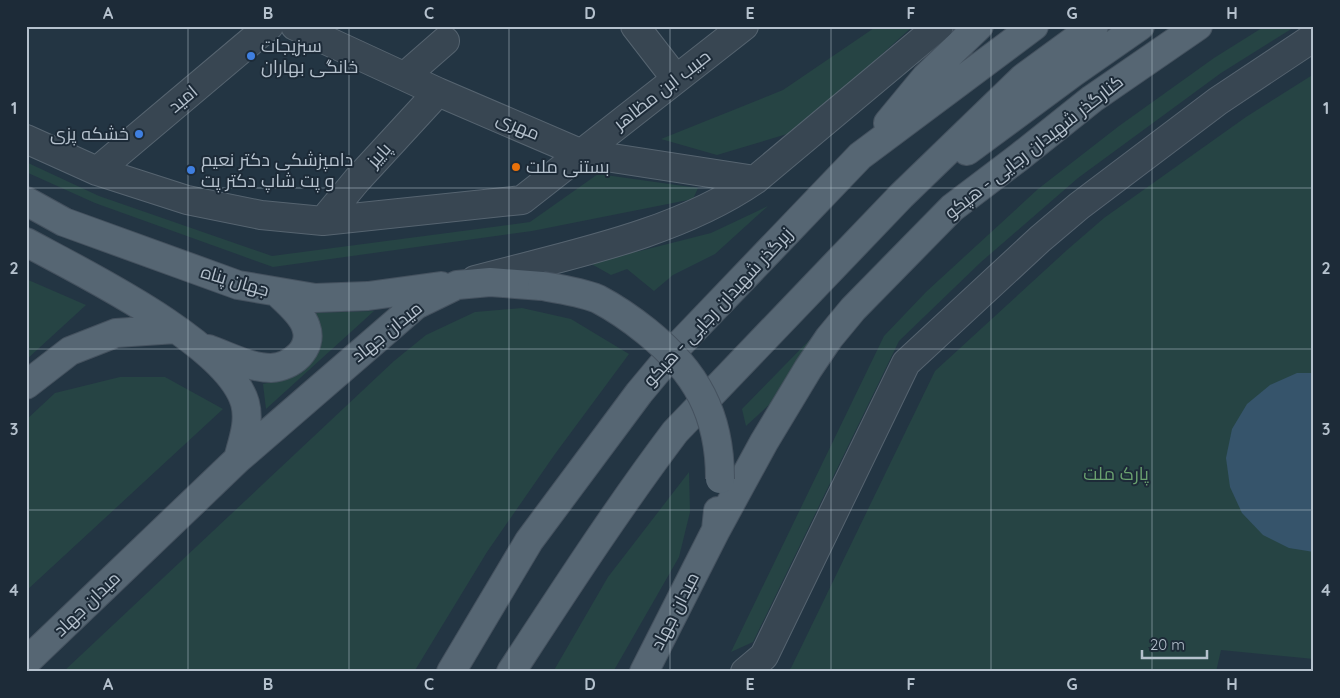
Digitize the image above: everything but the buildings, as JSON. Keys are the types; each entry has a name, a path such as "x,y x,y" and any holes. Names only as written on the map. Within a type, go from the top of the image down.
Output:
{"main road":[{"path":"860,156 926,77 979,26"},
{"name":"زیرگذر شهیدان رجایی - هپکو","path":"451,672 529,542 639,393 679,345 860,156 1034,26"},
{"path":"511,672 557,600 675,432 901,196 1023,78 1094,26"},
{"path":"901,196 985,139 1074,72 1140,26"},
{"name":"کنارگذر شهیدان رجایی - هپکو","path":"716,530 764,442 808,369 829,338 853,308 952,208 1092,99 1198,26"},
{"name":"جهان پناه","path":"26,201 64,222 238,285 279,294 315,298 368,296 457,285"},
{"path":"26,242 132,300 200,346 231,377 239,388 248,415 247,427 238,459"},
{"name":"میدان جهاد","path":"26,662 238,459 416,305 457,285 490,282 542,286 597,299 629,317 680,361 708,408 715,430 720,457 716,530 646,670"},
{"path":"200,346 254,366 270,368 294,361 302,353 307,336 306,327 296,311 279,294"},
{"path":"26,385 70,351 116,333 176,329"},
{"path":"530,672 557,600"}],"street":[{"name":"امید","path":"97,171 268,26"},
{"name":"مهری","path":"295,26 438,92 580,153 755,180"},
{"path":"635,26 676,79"},
{"path":"457,285 655,229 733,196 755,180 939,26"},
{"name":"حبیب ابن مظاهر","path":"26,139 97,171 187,200 260,215 323,221 522,200 676,79 730,31"},
{"path":"745,672 764,656 906,363 1040,239 1079,206 1218,101 1314,37"},
{"path":"404,76 445,41"},
{"name":"پاییز","path":"323,221 357,180 438,92"}],"green space":[{"path":"877,26 913,26 860,74 787,134 717,155 661,139 783,90"},
{"path":"1265,26 1296,26 1221,73 1078,178 981,262 899,341 753,642 731,652 884,336 926,292 1038,189 1119,126 1214,58"},
{"name":"پارک ملت","path":"1314,74 1314,659 1221,650 1216,672 784,672 791,668 935,371 1104,218 1246,117"},
{"path":"26,162 99,196 272,256 530,222 598,174 698,188 693,199 532,231 273,267 95,203 26,172"},
{"path":"768,206 715,254 673,275 654,291 627,269 611,275 586,261 640,251 711,233"},
{"path":"26,279 86,305 26,360"},
{"path":"522,308 571,319 629,354 555,454 487,552 414,672 63,672 394,361 426,335 475,312"},
{"path":"374,311 266,409 263,384 280,380 313,313"},
{"path":"825,324 771,403 746,426 742,409"},
{"path":"120,377 165,377 223,409 26,591 26,420 55,393"},
{"path":"689,472 690,512 679,557 613,672 553,672 608,577"}],"water":[{"path":"1297,373 1314,373 1314,552 1289,548 1263,535 1242,513 1230,487 1226,458 1232,429 1247,404 1270,385"}],"place":[{"name":"سبزیجات خانگی بهاران","path":"251,56"},
{"name":"خشکه پزی","path":"139,134"},
{"name":"بستنی ملت","path":"516,167"},
{"name":"دامپزشکی دکتر نعیم و پت شاپ دکتر پت","path":"191,170"}]}
